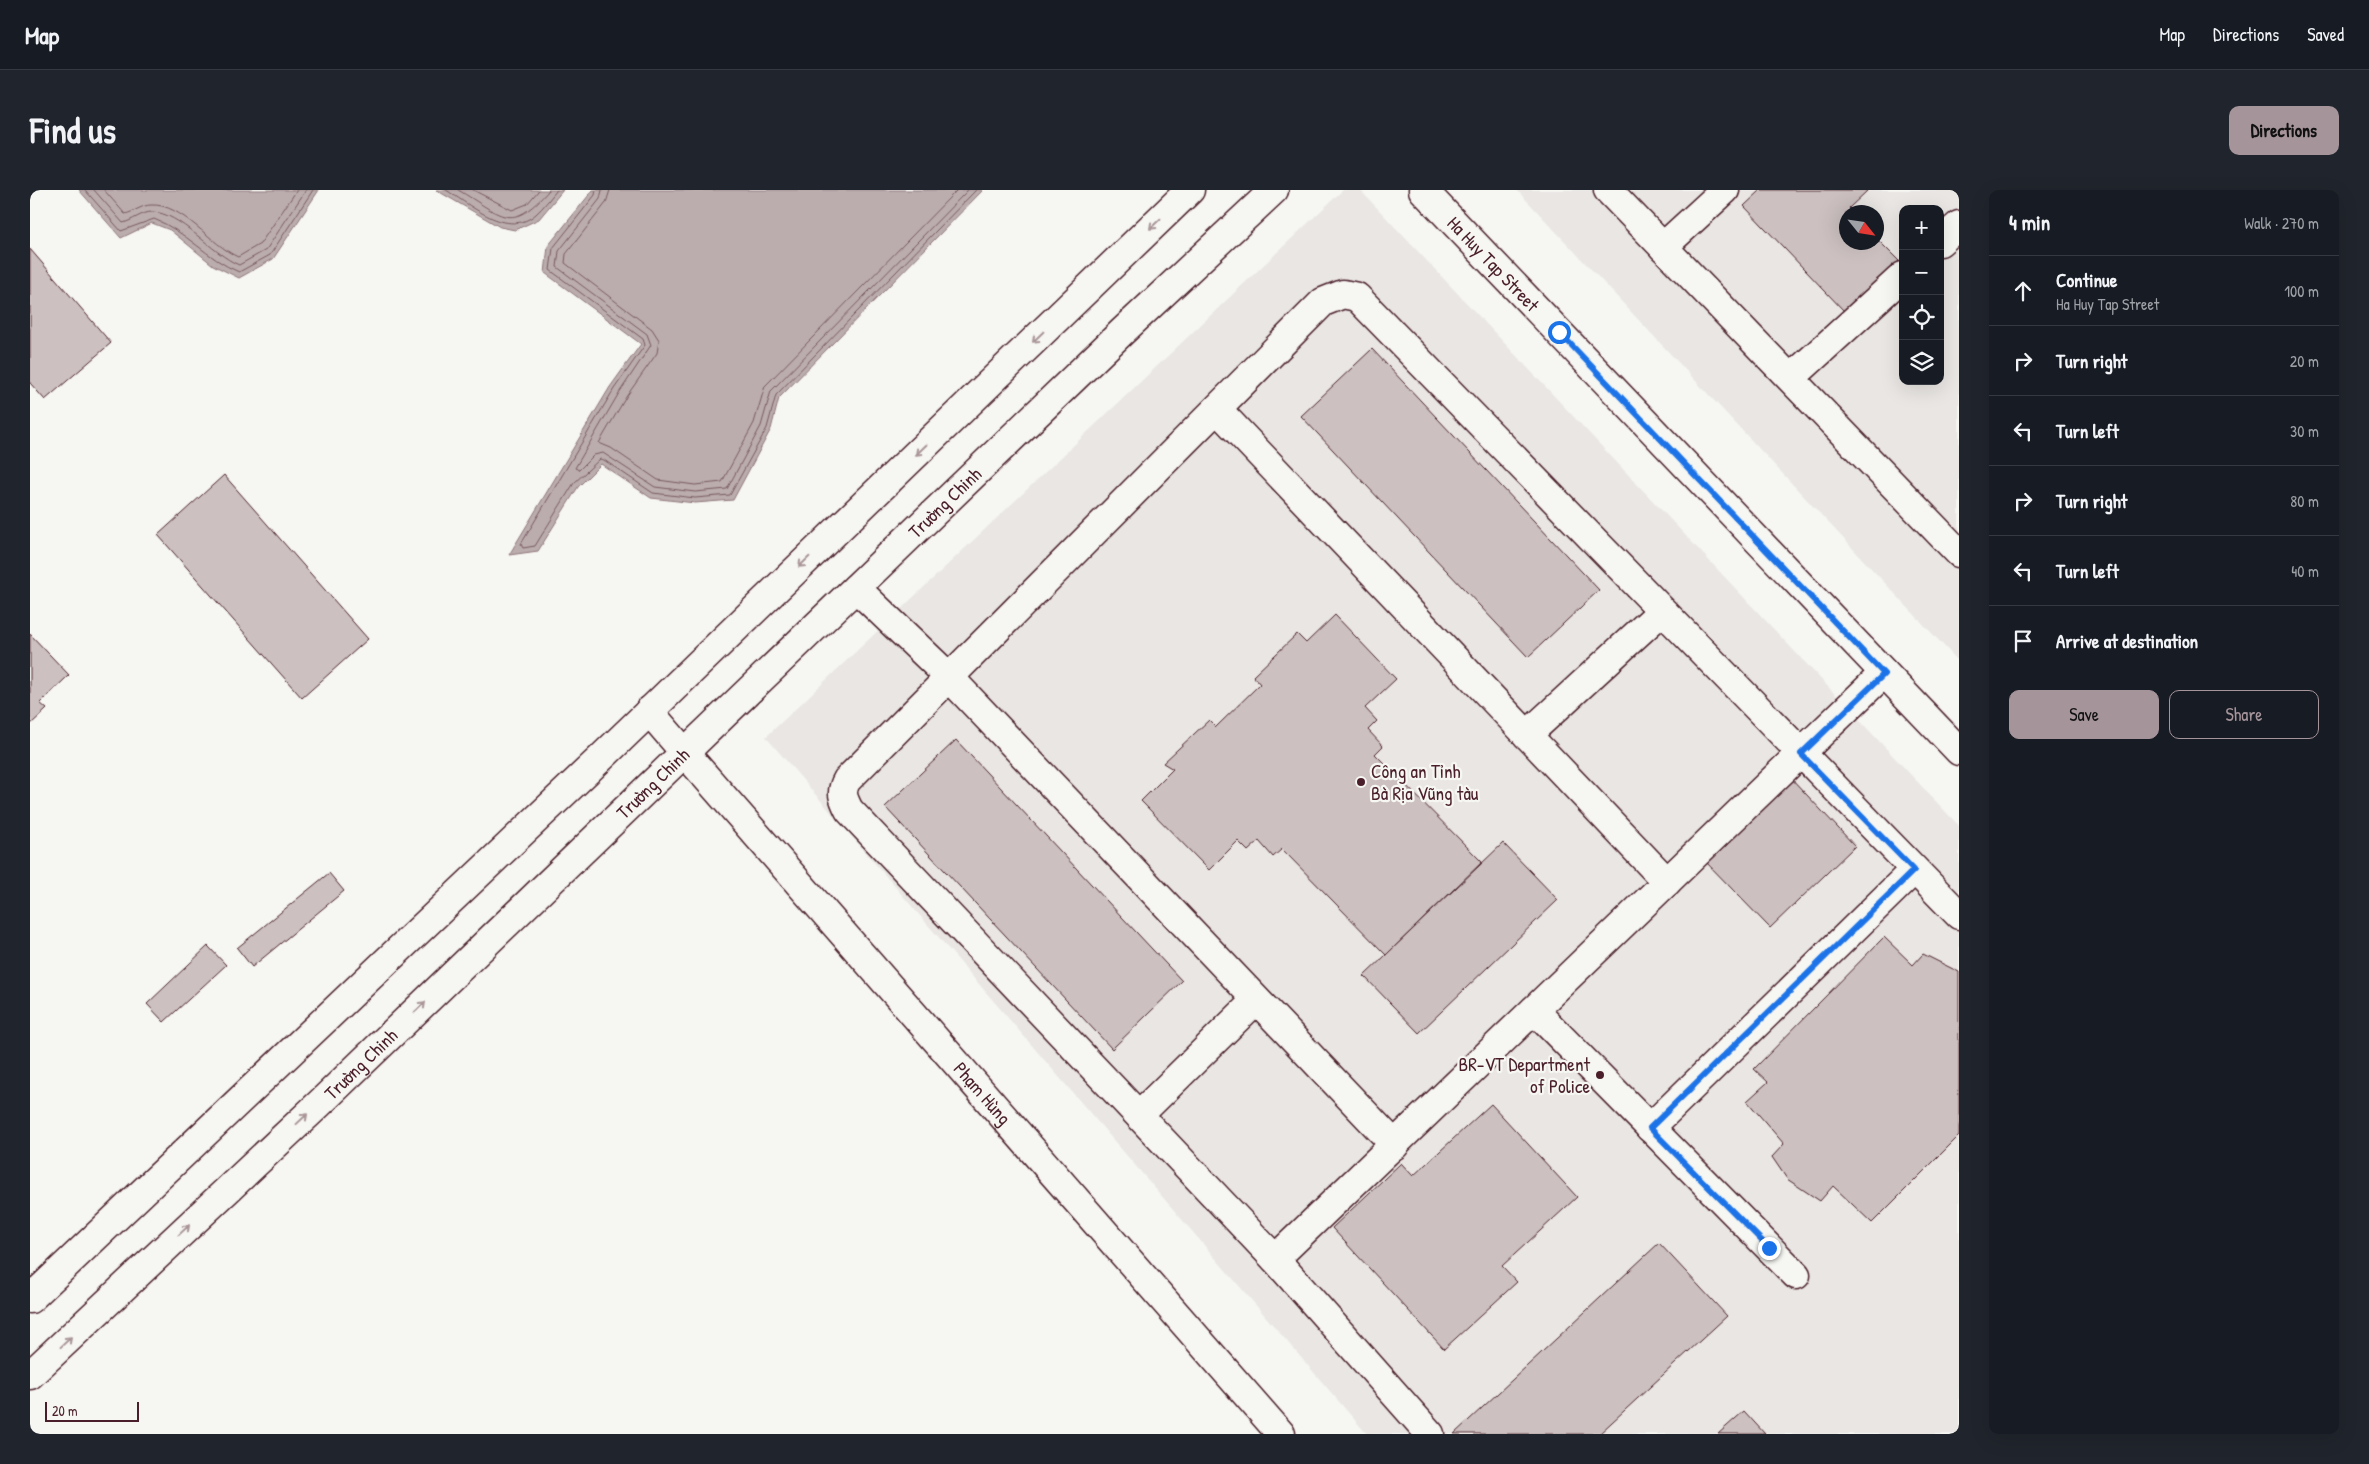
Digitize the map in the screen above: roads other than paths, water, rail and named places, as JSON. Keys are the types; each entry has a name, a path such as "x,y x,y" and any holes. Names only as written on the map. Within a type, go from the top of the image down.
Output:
{"main road":[{"path":"30,1300 649,711 1190,190"},
{"name":"Trường Chinh","path":"30,1375 319,1104 1123,331 1274,190"},
{"name":"Ha Huy Tap Street","path":"1423,190 1959,752"},
{"path":"1608,190 1959,553"},
{"path":"1663,247 1725,190"},
{"path":"1944,238 1959,224"},
{"path":"1791,378 1899,280"},
{"path":"1430,1434 1275,1259 850,810 842,796 842,788 847,780 1323,302 1343,294 1357,298 1959,915"},
{"path":"1216,409 1667,882"},
{"path":"856,588 949,677 1395,1144"},
{"path":"1527,735 1662,611"},
{"path":"1275,1259 1884,674"},
{"name":"Phạm Hùng","path":"649,711 1281,1434"},
{"path":"1650,1128 1914,870"},
{"path":"1139,1115 1256,1000"},
{"path":"1534,1010 1796,1275"}],"water":[{"path":"79,190 319,190 273,259 239,278 213,265 170,230 152,223 121,238"},
{"path":"436,190 563,190 539,219 515,230 500,227"},
{"path":"593,190 983,190 779,398 771,429 733,500 695,503 651,498 601,464 578,487 538,551 509,555 610,387 641,344 545,273 548,246"}],"place":[{"name":"Công an Tỉnh Bà Rịa Vũng tàu","path":"1361,782"},
{"name":"BR-VT Department of Police","path":"1600,1075"}]}
